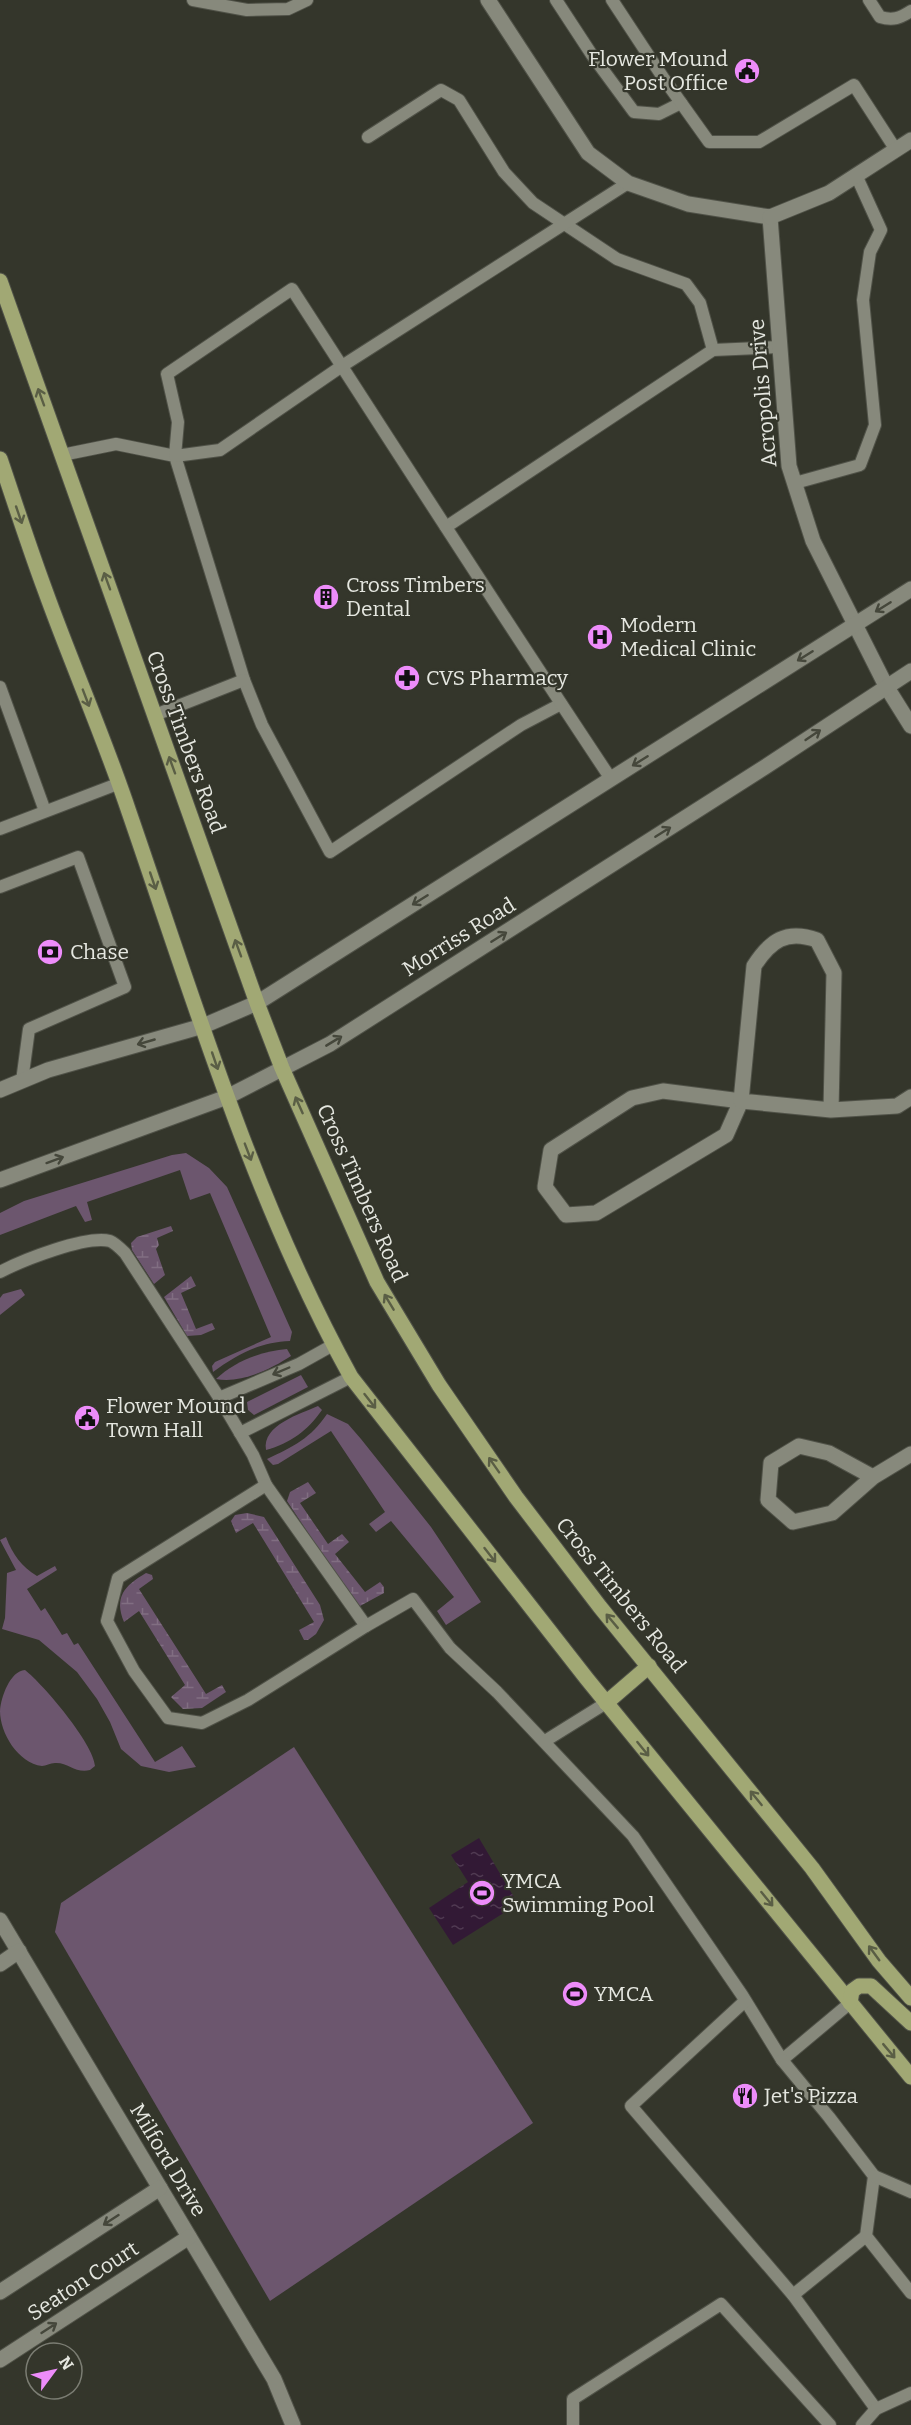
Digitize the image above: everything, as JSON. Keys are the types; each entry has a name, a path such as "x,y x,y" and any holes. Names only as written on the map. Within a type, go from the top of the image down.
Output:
{"main road":[{"name":"Cross Timbers Road","path":"0,281 257,1004 282,1068 377,1282 439,1385 516,1497 600,1607 812,1868 879,1961 911,1998"},
{"path":"0,459 3,480 120,783 227,1097 274,1220 333,1345 351,1377 606,1703 911,2077"},
{"path":"606,1703 649,1666"},
{"path":"850,2003 852,1991 858,1986 871,1986 911,2023"}],"street":[{"path":"488,0 588,153 628,183 688,204 770,217 829,193 911,140"},
{"name":"Acropolis Drive","path":"770,217 789,466 813,541 886,686 911,726"},
{"path":"0,1090 48,1070 203,1026 257,1004 911,589"},
{"name":"Morriss Road","path":"0,1180 227,1097 330,1044 765,767 911,671"},
{"path":"831,1110 834,973 817,940 807,937 781,938 765,950 754,966 741,1101 726,1135 596,1213 566,1215 545,1186 551,1150 632,1098 663,1092 741,1101 831,1110 897,1106 911,1097"},
{"path":"873,1477 829,1453 799,1446 771,1463 768,1500 793,1522 832,1513 873,1477 911,1454"},
{"name":"Milford Drive","path":"0,1920 274,2379 293,2425"},
{"path":"0,1964 19,1951"},
{"name":"Seaton Court","path":"0,2292 160,2188"},
{"name":"Seaton Court","path":"0,2360 189,2237"}],"lane":[{"path":"193,0 247,10 288,9 307,0"},
{"path":"556,0 592,56 634,112 659,114 681,103"},
{"path":"612,0 709,142 759,142 854,86 896,150"},
{"path":"869,0 880,17 890,20 900,18 911,11"},
{"path":"368,137 441,90 459,100 504,172 533,203 617,260 686,284 700,303 713,350"},
{"path":"795,483 860,465 875,425 862,300 870,252 880,230 856,176"},
{"path":"62,455 116,444 174,456 220,450 342,366 628,183"},
{"path":"561,704 520,725 330,852 262,725 244,680 174,456 178,422 167,374 292,289 611,779"},
{"path":"446,527 713,350 779,347"},
{"path":"154,715 244,680"},
{"path":"0,687 45,812"},
{"path":"0,829 120,783"},
{"path":"0,887 78,856 125,987 29,1029 22,1082"},
{"path":"0,1272 54,1250 96,1240 112,1242 125,1252 219,1398 253,1455 266,1485 366,1626"},
{"path":"219,1398 299,1364 333,1345"},
{"path":"240,1433 351,1377"},
{"path":"266,1485 118,1578 107,1621 134,1671 168,1718 202,1723 248,1700 413,1599 450,1648 498,1692 633,1836 745,2001 782,2060 874,2176 911,2192"},
{"path":"545,1741 606,1703"},
{"path":"745,2001 630,2106 793,2295 876,2409"},
{"path":"782,2060 850,2003"},
{"path":"793,2295 866,2236 874,2176"},
{"path":"866,2236 911,2293"},
{"path":"573,2425 573,2399 721,2304 831,2425"},
{"path":"862,2425 876,2409 911,2393"}],"green space":[{"path":"186,1153 209,1168 227,1187 292,1332 290,1341 249,1350 213,1372 212,1366 215,1362 271,1337 210,1193 190,1200 180,1170 87,1202 92,1220 85,1222 76,1206 0,1235 0,1213 24,1201 172,1155"},
{"path":"171,1226 173,1231 157,1238 159,1245 156,1249 165,1275 154,1284 132,1250 131,1243 137,1237"},
{"path":"191,1276 196,1286 181,1293 196,1329 212,1323 215,1329 201,1335 187,1336 164,1297"},
{"path":"21,1289 25,1295 0,1315 0,1298 3,1294"},
{"path":"287,1349 291,1356 265,1370 235,1379 216,1379 249,1358"},
{"path":"301,1375 308,1387 254,1415 248,1410 247,1402"},
{"path":"318,1406 322,1410 304,1430 291,1440 266,1450 266,1441 276,1427"},
{"path":"327,1414 348,1424 361,1439 431,1527 481,1602 446,1625 437,1611 454,1597 391,1521 376,1532 369,1524 385,1512 331,1431 278,1464 273,1465 267,1459 301,1441"},
{"path":"308,1482 316,1493 300,1503 328,1544 342,1534 349,1542 335,1554 365,1592 380,1582 384,1587 384,1593 360,1606 355,1604 287,1501 290,1492"},
{"path":"247,1513 264,1517 320,1605 324,1620 316,1634 308,1640 304,1640 299,1630 314,1622 253,1523 236,1533 231,1521 235,1515"},
{"path":"6,1537 18,1560 37,1576 55,1566 57,1570 27,1589 41,1611 45,1608 62,1635 67,1633 74,1645 78,1643 155,1762 182,1746 196,1767 169,1772 141,1766 121,1749 97,1699 77,1672 39,1640 2,1629 5,1618 7,1573 16,1570 0,1540"},
{"path":"146,1573 152,1575 153,1579 139,1589 206,1694 222,1685 226,1692 202,1708 183,1709 171,1697 185,1685 139,1611 124,1622 120,1606 123,1593"},
{"path":"25,1670 55,1701 77,1730 92,1756 95,1766 90,1770 80,1770 60,1763 42,1766 33,1764 12,1746 3,1728 1,1705 4,1692 11,1680 20,1671"},
{"path":"294,1747 533,2123 270,2301 55,1932 61,1903"}],"water":[{"name":"YMCA Swimming Pool","path":"479,1838 518,1904 453,1945 429,1908 468,1882 451,1855"}],"place":[{"name":"Flower Mound Post Office","path":"747,71"},
{"name":"Cross Timbers Dental","path":"326,597"},
{"name":"Modern Medical Clinic","path":"600,637"},
{"name":"CVS Pharmacy","path":"407,678"},
{"name":"Chase","path":"50,952"},
{"name":"Flower Mound Town Hall","path":"87,1418"},
{"name":"YMCA Swimming Pool","path":"482,1893"},
{"name":"YMCA","path":"575,1994"},
{"name":"Jet's Pizza","path":"745,2096"}]}
